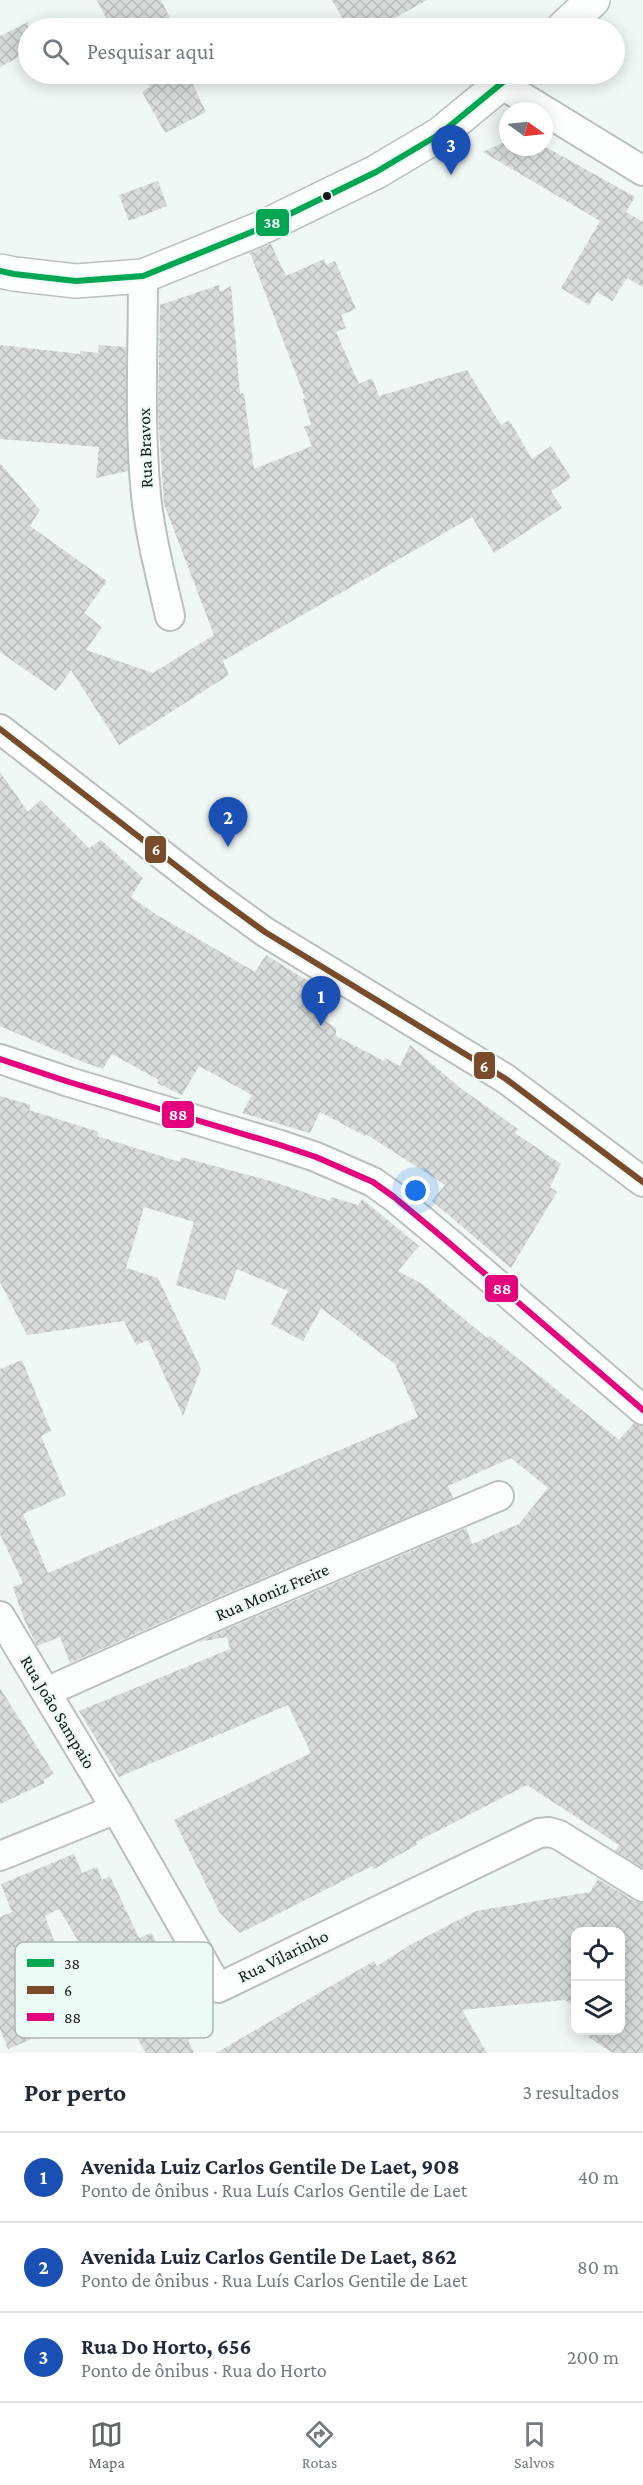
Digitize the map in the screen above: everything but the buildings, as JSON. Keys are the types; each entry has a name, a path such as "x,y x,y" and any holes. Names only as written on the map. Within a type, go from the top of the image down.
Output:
{"street":[{"path":"574,18 593,0"},
{"path":"0,271 76,281 143,276 259,229 376,172 440,134 501,84"},
{"path":"514,84 643,171"},
{"name":"Rua Bravox","path":"143,276 143,456 146,496 151,534 170,616"},
{"path":"0,729 265,932 506,1079 643,1182"},
{"path":"0,1059 280,1145 316,1157 373,1182 448,1242 643,1410"},
{"name":"Rua Moniz Freire","path":"46,1692 225,1612 499,1496"},
{"name":"Rua João Sampaio","path":"0,1616 116,1809"},
{"path":"0,1856 116,1809"},
{"name":"Rua Vilarinho","path":"116,1809 192,1942"},
{"name":"Rua Vilarinho","path":"213,1979 218,1988 539,1833 549,1832 559,1835 643,1887"}],"transit line":[{"name":"38","path":"0,271 76,281 143,276 259,229 376,172 440,134 501,84"},
{"name":"6","path":"0,729 265,932 506,1079 643,1182"},
{"name":"88","path":"0,1059 280,1145 316,1157 373,1182 448,1242 643,1410"}],"place":[{"name":"Rua Do Horto, 656","path":"451,175"},
{"name":"Avenida Luiz Carlos Gentile De Laet, 862","path":"228,847"},
{"name":"Avenida Luiz Carlos Gentile De Laet, 908","path":"321,1026"}]}
